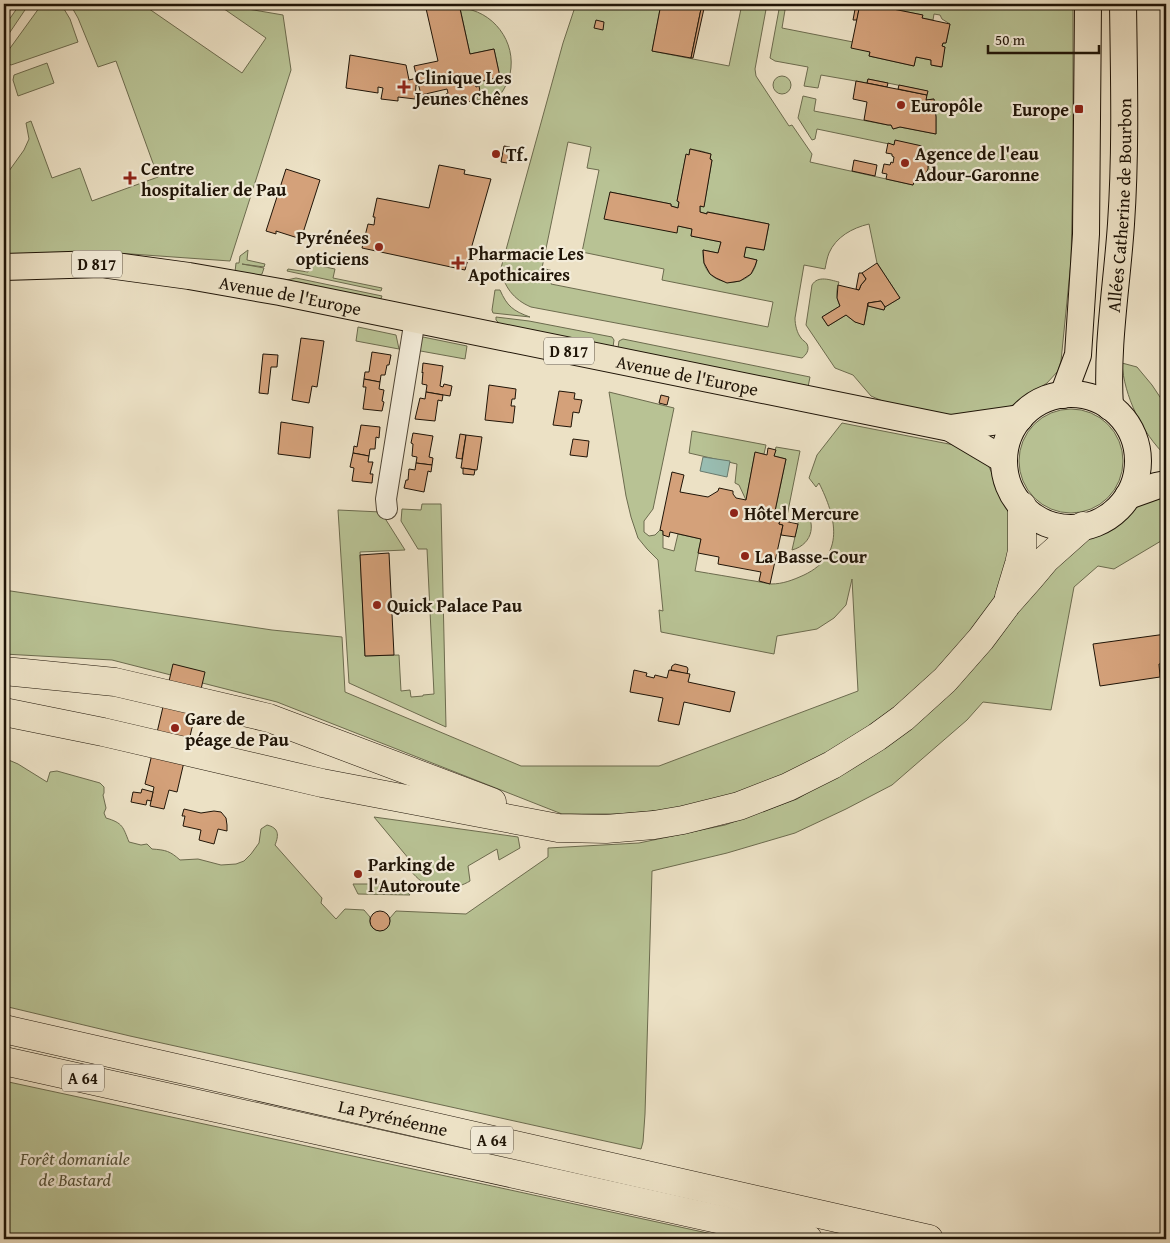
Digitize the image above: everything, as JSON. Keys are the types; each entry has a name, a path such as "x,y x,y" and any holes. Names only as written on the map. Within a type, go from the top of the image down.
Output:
{"highway":[{"path":"1007,604 1022,551 1022,506"},
{"path":"4,712 103,732 322,783 558,828 606,829 654,825 711,814 788,787 832,765 877,737 925,699 981,639 1007,604 1046,559 1083,526"},
{"path":"4,671 115,682 269,718 558,828"},
{"name":"La Pyrénéenne","path":"4,1029 929,1239"},
{"name":"La Pyrénéenne","path":"4,1060 808,1239"}],"main road":[{"name":"Allées Catherine de Bourbon","path":"1063,395 1078,355 1086,234 1088,4"},
{"name":"Allées Catherine de Bourbon","path":"1110,406 1109,359 1121,226 1124,164 1123,4"},
{"name":"Avenue de l'Europe","path":"4,267 101,264 189,276 280,292 950,428 1004,460"},
{"name":"Avenue de l'Europe","path":"4,281 189,276"},
{"path":"1079,394 1092,397 1110,406 1126,423 1137,448 1137,473 1128,496 1109,516 1083,526 1070,528 1056,526 1032,515 1015,497 1006,478 1005,449 1013,427 1027,410 1035,404 1063,395 1079,394"},
{"name":"Avenue de l'Europe","path":"950,428 1020,418"},
{"path":"1137,448 1166,470"},
{"path":"1128,496 1166,484"}],"street":[{"path":"387,509 386,499 415,319"}],"green space":[{"path":"20,4 29,4 4,41 4,27"},
{"path":"42,4 61,4 70,19 78,42 11,65 9,64 6,57 8,51"},
{"name":"Centre hospitalier de Pau","path":"70,4 142,4 242,73 266,38 217,4 232,4 242,8 283,15 291,70 230,261 117,253 4,256 4,178 24,150 29,139 26,123 31,121 52,178 80,168 92,201 158,177 116,61 98,67 78,18"},
{"path":"576,4 661,4 652,51 729,66 742,4 767,4 755,69 756,76 789,126 792,125 812,154 810,162 913,185 915,179 924,175 928,168 927,160 920,153 921,146 895,141 894,145 817,129 815,139 812,140 798,118 803,96 816,99 814,111 891,125 893,129 900,127 936,134 934,99 926,100 927,91 868,79 867,83 821,75 818,88 804,86 808,67 775,61 770,58 780,4 786,4 782,28 853,42 870,52 869,56 914,66 916,57 931,60 931,65 941,67 945,47 942,46 943,43 946,43 950,24 942,19 940,15 934,14 933,20 922,18 922,15 889,8 890,4 1073,4 1071,261 1061,361 1058,371 1047,383 1013,405 995,413 950,416 894,406 871,396 853,375 835,368 806,325 812,285 821,279 839,282 837,294 840,306 822,317 828,326 846,315 855,322 864,324 868,306 884,310 885,307 900,298 877,263 869,224 851,231 836,242 829,253 825,269 804,265 795,318 798,334 808,346 807,352 802,358 531,307 525,304 510,292 504,281 501,268 563,43","holes":["568,142 591,147 587,168 599,170 582,252 664,269 662,280 773,302 768,327 551,284 553,271 542,268","690,149 711,154 710,159 712,160 704,206 700,206 700,212 769,224 764,250 746,247 744,257 757,260 753,272 744,279 731,282 724,281 717,279 707,270 703,250 718,253 721,242 691,236 692,229 678,226 610,192 671,204 671,206 678,208 679,202 677,201 686,155 689,155"]},
{"path":"460,8 472,10 492,21 506,40 510,50 510,74 500,95 471,101 478,86 476,87 475,83 500,77 494,49 470,54"},
{"path":"47,63 54,83 18,96 13,80 14,75"},
{"path":"782,76 788,79 791,85 788,91 782,94 776,91 773,85 776,79"},
{"path":"248,250 247,260 265,264 264,267 242,264 264,268 262,274 257,276 235,272 236,263 239,263 240,256"},
{"path":"310,264 335,269 333,278 382,288 381,291 287,271 288,269 308,272"},
{"path":"296,278 382,296 380,301 287,282 287,280"},
{"path":"495,290 500,290 511,307 530,317 493,313"},
{"path":"496,317 529,321 612,337 614,340 613,347 500,324"},
{"path":"358,327 396,335 399,349 356,341"},
{"path":"423,337 467,346 465,359 415,350"},
{"path":"623,339 810,377 808,387 618,348 619,341"},
{"path":"1122,363 1137,367 1166,406 1166,456 1149,436 1130,401 1123,376"},
{"path":"609,392 674,408 653,509 644,521 644,532 649,536 655,535 660,530 663,531 663,548 674,551 678,534 701,539 695,571 771,584 792,580 817,567 826,557 832,546 833,522 830,509 819,483 816,487 809,478 817,455 842,423 954,445 981,458 989,467 1011,514 1014,530 1005,574 993,601 950,657 908,697 858,734 804,766 755,787 708,801 664,810 618,814 562,814 277,702 112,660 4,654 4,590 272,630 342,637 345,692 521,766 659,766 858,691 852,579 846,605 834,618 817,629 777,636 774,654 661,632 659,610 663,611 658,560 638,538 631,517"},
{"path":"1071,409 1091,413 1108,424 1119,441 1123,461 1119,481 1108,498 1091,509 1071,513 1051,509 1034,498 1023,481 1019,461 1023,441 1034,424 1051,413"},
{"path":"692,431 766,445 764,454 755,453 746,500 739,485 735,483 737,464 689,453"},
{"path":"776,447 800,451 786,521 780,520 781,512 775,511 786,459 774,456"},
{"path":"1166,495 1166,538 1114,569 1098,566 1074,587 1051,710 983,702 967,720 892,785 846,809 795,833 727,853 652,871 645,1114 641,1149 130,1036 4,1006 4,758 18,764 47,782 50,772 57,771 100,783 104,787 103,795 106,808 104,813 106,818 122,826 129,842 141,845 147,844 152,849 168,851 180,860 198,859 221,865 236,864 244,861 259,843 261,829 267,825 271,826 277,832 275,845 322,898 321,903 336,919 345,909 364,910 370,917 372,927 379,931 386,928 390,918 396,911 466,914 548,857 548,848 639,843 725,825 797,799 868,757 921,720 972,667 1047,572 1077,544 1112,527 1142,503"},
{"path":"422,504 441,504 446,727 349,683 338,510 381,512 405,550 360,552 365,656 399,655 401,691 410,690 411,697 434,694 427,549 418,549 401,521 402,509 421,510"},
{"path":"802,506 810,518 811,531 805,543 792,550"},
{"path":"374,817 518,837 520,848 499,860 497,849 468,866 470,881 465,884 447,888 429,886 421,881 404,863 409,859"},
{"path":"353,884 400,884 410,895 358,894"},
{"name":"Forêt domaniale de Bastard","path":"4,1081 492,1186 735,1239 4,1239"}],"water":[{"path":"703,457 730,461 727,477 700,471"}],"building":[{"path":"4,4 14,4 4,19"},
{"path":"425,4 459,4 470,54 494,49 500,77 475,83 476,87 479,86 481,96 462,103 448,103 447,89 421,95 414,66 438,61"},
{"path":"661,4 702,4 691,58 652,51"},
{"path":"702,4 705,4 693,58 691,58"},
{"path":"856,4 860,4 857,20 853,20"},
{"path":"860,4 877,4 878,6 923,15 922,18 950,24 946,43 943,43 942,46 945,47 942,67 931,65 931,60 916,57 914,66 869,56 870,52 851,48"},
{"path":"596,20 604,22 603,30 594,28"},
{"path":"350,55 406,65 409,80 417,78 418,85 416,85 415,99 398,97 398,101 381,99 383,88 378,87 378,93 346,88"},
{"path":"868,79 888,83 887,87 867,83"},
{"name":"Europôle","path":"856,81 927,95 926,100 934,99 936,134 900,127 893,129 891,125 864,120 867,102 853,99"},
{"path":"899,85 928,91 927,95 898,89"},
{"path":"895,140 922,146 920,153 928,162 928,169 923,176 915,179 913,185 886,179 887,174 882,173 884,164 890,165 891,162 893,163 894,157 892,154 886,153 888,143 894,145"},
{"path":"504,146 510,147 507,163 501,162"},
{"path":"690,149 711,154 710,159 712,160 704,207 700,206 700,212 769,224 764,250 746,247 744,257 757,260 751,274 740,281 727,283 716,278 710,274 704,263 703,250 718,253 721,242 691,236 692,229 678,226 677,233 604,219 610,192 671,204 671,206 678,208 679,202 677,201 686,154 689,155"},
{"path":"854,160 877,165 875,176 852,171"},
{"path":"439,165 465,170 464,174 491,179 465,270 362,248 368,224 374,225 375,217 373,217 377,198 429,208"},
{"path":"286,169 320,180 301,239 276,231 276,234 266,231"},
{"path":"877,263 900,298 885,307 881,301 868,303 864,325 855,322 846,315 828,326 822,317 840,306 837,298 838,285 859,290 866,279 862,273"},
{"path":"859,273 862,273 866,279 859,290 856,289"},
{"path":"881,301 885,307 884,310 868,306 868,303"},
{"path":"301,338 324,341 317,387 312,386 309,403 292,400"},
{"path":"372,352 391,355 385,375 381,375 380,382 364,379 365,372 369,372"},
{"path":"263,354 278,355 277,367 271,367 268,394 259,393"},
{"path":"423,363 443,366 440,386 443,387 444,384 452,386 450,396 426,392 427,385 422,384"},
{"path":"364,379 380,382 379,389 384,390 382,411 363,409 366,387 363,387"},
{"path":"489,385 516,389 515,399 512,399 511,406 515,406 513,423 485,420"},
{"path":"559,391 575,393 574,399 582,400 579,413 573,412 571,427 553,425"},
{"path":"426,392 443,395 442,401 438,400 435,421 415,419 420,398 425,399"},
{"path":"661,395 669,397 667,405 659,403"},
{"path":"281,422 313,427 310,458 278,454"},
{"path":"361,425 380,427 379,438 376,437 375,449 370,449 369,456 353,453 354,446 357,447"},
{"path":"413,433 433,436 429,457 433,458 432,465 416,463 417,457 412,456 413,444 411,443"},
{"path":"460,434 466,435 462,459 456,458"},
{"path":"466,435 482,437 477,470 461,468"},
{"path":"573,439 589,441 587,457 570,455"},
{"path":"768,448 776,450 774,456 786,459 775,511 782,512 779,524 783,525 770,584 759,581 761,572 718,564 719,557 698,553 701,539 670,532 669,537 663,535 663,531 660,530 672,472 684,475 680,492 708,497 718,491 719,488 733,491 736,498 746,500 755,452 767,455"},
{"path":"353,453 369,456 368,462 373,462 370,474 373,474 372,483 352,481 354,468 350,467"},
{"path":"416,463 432,465 431,472 428,471 424,492 404,488 406,480 408,480 409,469 415,470"},
{"path":"463,468 475,470 474,475 463,474"},
{"path":"780,520 798,524 795,537 781,535 783,525 779,524"},
{"path":"389,553 394,655 365,656 360,555"},
{"path":"1166,634 1166,663 1159,664 1160,677 1100,686 1093,644"},
{"name":"Gare de péage de Pau","path":"173,664 205,672 177,792 169,790 164,809 150,806 154,787 145,784"},
{"path":"675,664 687,667 687,674 671,670"},
{"path":"634,670 647,673 646,676 654,678 655,675 667,678 669,670 690,674 688,682 735,692 730,712 684,702 679,725 658,721 663,698 630,692"},
{"path":"142,789 153,792 151,801 147,800 146,805 131,802 133,792 141,793"},
{"path":"184,809 201,813 221,812 226,818 227,831 218,829 214,844 199,840 201,830 183,826 185,816 182,816"},
{"path":"376,911 384,911 390,917 390,925 384,931 376,931 370,925 370,917"}],"place":[{"name":"Clinique Les Jeunes Chênes","path":"404,87"},
{"name":"Europôle","path":"901,105"},
{"name":"Europe","path":"1079,109"},
{"name":"Tf.","path":"496,154"},
{"name":"Agence de l'eau Adour-Garonne","path":"905,163"},
{"name":"Centre hospitalier de Pau","path":"130,178"},
{"name":"Pyrénées opticiens","path":"379,247"},
{"name":"Pharmacie Les Apothicaires","path":"458,263"},
{"name":"Hôtel Mercure","path":"734,513"},
{"name":"La Basse-Cour","path":"745,556"},
{"name":"Quick Palace Pau","path":"377,605"},
{"name":"Gare de péage de Pau","path":"175,728"},
{"name":"Parking de l'Autoroute","path":"358,874"}]}
